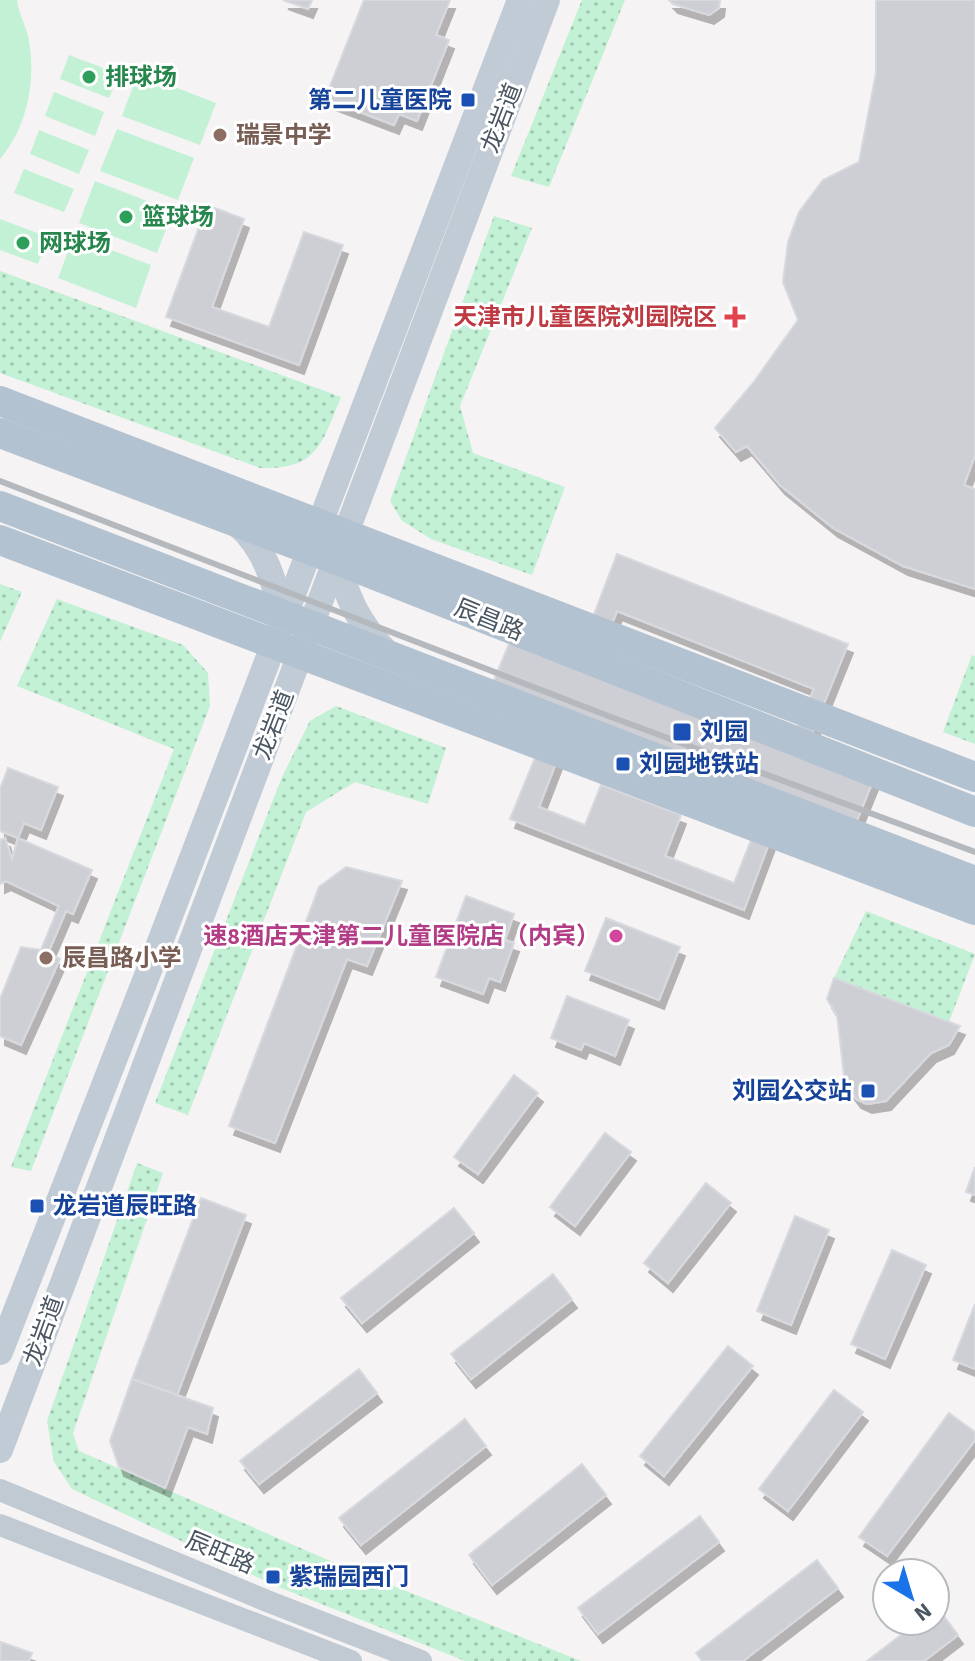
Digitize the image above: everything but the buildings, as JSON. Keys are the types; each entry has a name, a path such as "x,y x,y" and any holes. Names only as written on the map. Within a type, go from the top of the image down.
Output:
{"main road":[{"name":"龙岩道","path":"328,532 520,0"},
{"name":"龙岩道","path":"0,1352 328,532 547,0"},
{"path":"0,401 328,532 975,777"},
{"name":"辰昌路","path":"0,433 234,522 328,532 975,812"},
{"path":"0,506 288,632 333,667 975,910"},
{"path":"234,522 253,539 267,562 288,632 283,702"},
{"path":"328,532 354,612 388,654"},
{"path":"0,540 288,632 388,654 975,881"},
{"path":"283,702 317,674 362,656 388,654"},
{"name":"龙岩道","path":"0,1450 7,1421 283,702"},
{"path":"817,820 860,867"}],"street":[{"name":"辰旺路","path":"0,1490 421,1661"},
{"path":"0,1512 56,1512"},
{"path":"0,1525 351,1661"}],"green space":[{"path":"0,0 17,0 28,36 31,68 24,117 0,159"},
{"path":"582,0 625,0 549,187 511,176"},
{"name":"排球场","path":"69,55 119,74 109,98 60,79"},
{"name":"篮球场","path":"138,73 216,103 200,145 122,116"},
{"name":"排球场","path":"54,92 104,112 95,136 45,116"},
{"name":"篮球场","path":"117,129 194,158 178,200 100,171"},
{"name":"排球场","path":"39,130 89,150 79,174 30,154"},
{"path":"24,169 74,189 64,212 14,193"},
{"name":"篮球场","path":"95,181 173,211 157,253 79,223"},
{"path":"494,216 532,228 460,406 473,453 565,487 532,575 431,539 402,521 390,501"},
{"name":"网球场","path":"0,219 48,237 38,264 0,250"},
{"name":"篮球场","path":"74,236 151,265 136,308 58,278"},
{"path":"0,271 341,397 322,440 306,459 279,467 260,468 0,373"},
{"path":"0,584 22,592 0,642"},
{"path":"57,599 183,645 208,673 210,706 31,1171 11,1167 174,749 17,686"},
{"path":"972,655 975,656 975,744 943,732"},
{"path":"336,706 446,748 428,804 355,782 306,812 188,1115 155,1103 282,777 310,721"},
{"path":"866,911 975,954 949,1022 834,978"},
{"path":"137,1163 163,1173 73,1433 79,1451 321,1557 581,1661 465,1661 276,1586 72,1489 54,1462 47,1421"}],"railway":[{"path":"0,481 611,717 975,852"}],"place":[{"name":"排球场","path":"89,77"},
{"name":"第二儿童医院","path":"468,100"},
{"name":"瑞景中学","path":"220,135"},
{"name":"篮球场","path":"126,217"},
{"name":"网球场","path":"23,243"},
{"name":"天津市儿童医院刘园院区","path":"735,317"},
{"name":"刘园","path":"682,732"},
{"name":"刘园地铁站","path":"623,764"},
{"name":"速8酒店天津第二儿童医院店（内宾）","path":"616,936"},
{"name":"辰昌路小学","path":"46,958"},
{"name":"刘园公交站","path":"868,1091"},
{"name":"龙岩道辰旺路","path":"37,1206"},
{"name":"紫瑞园西门","path":"273,1577"}]}
